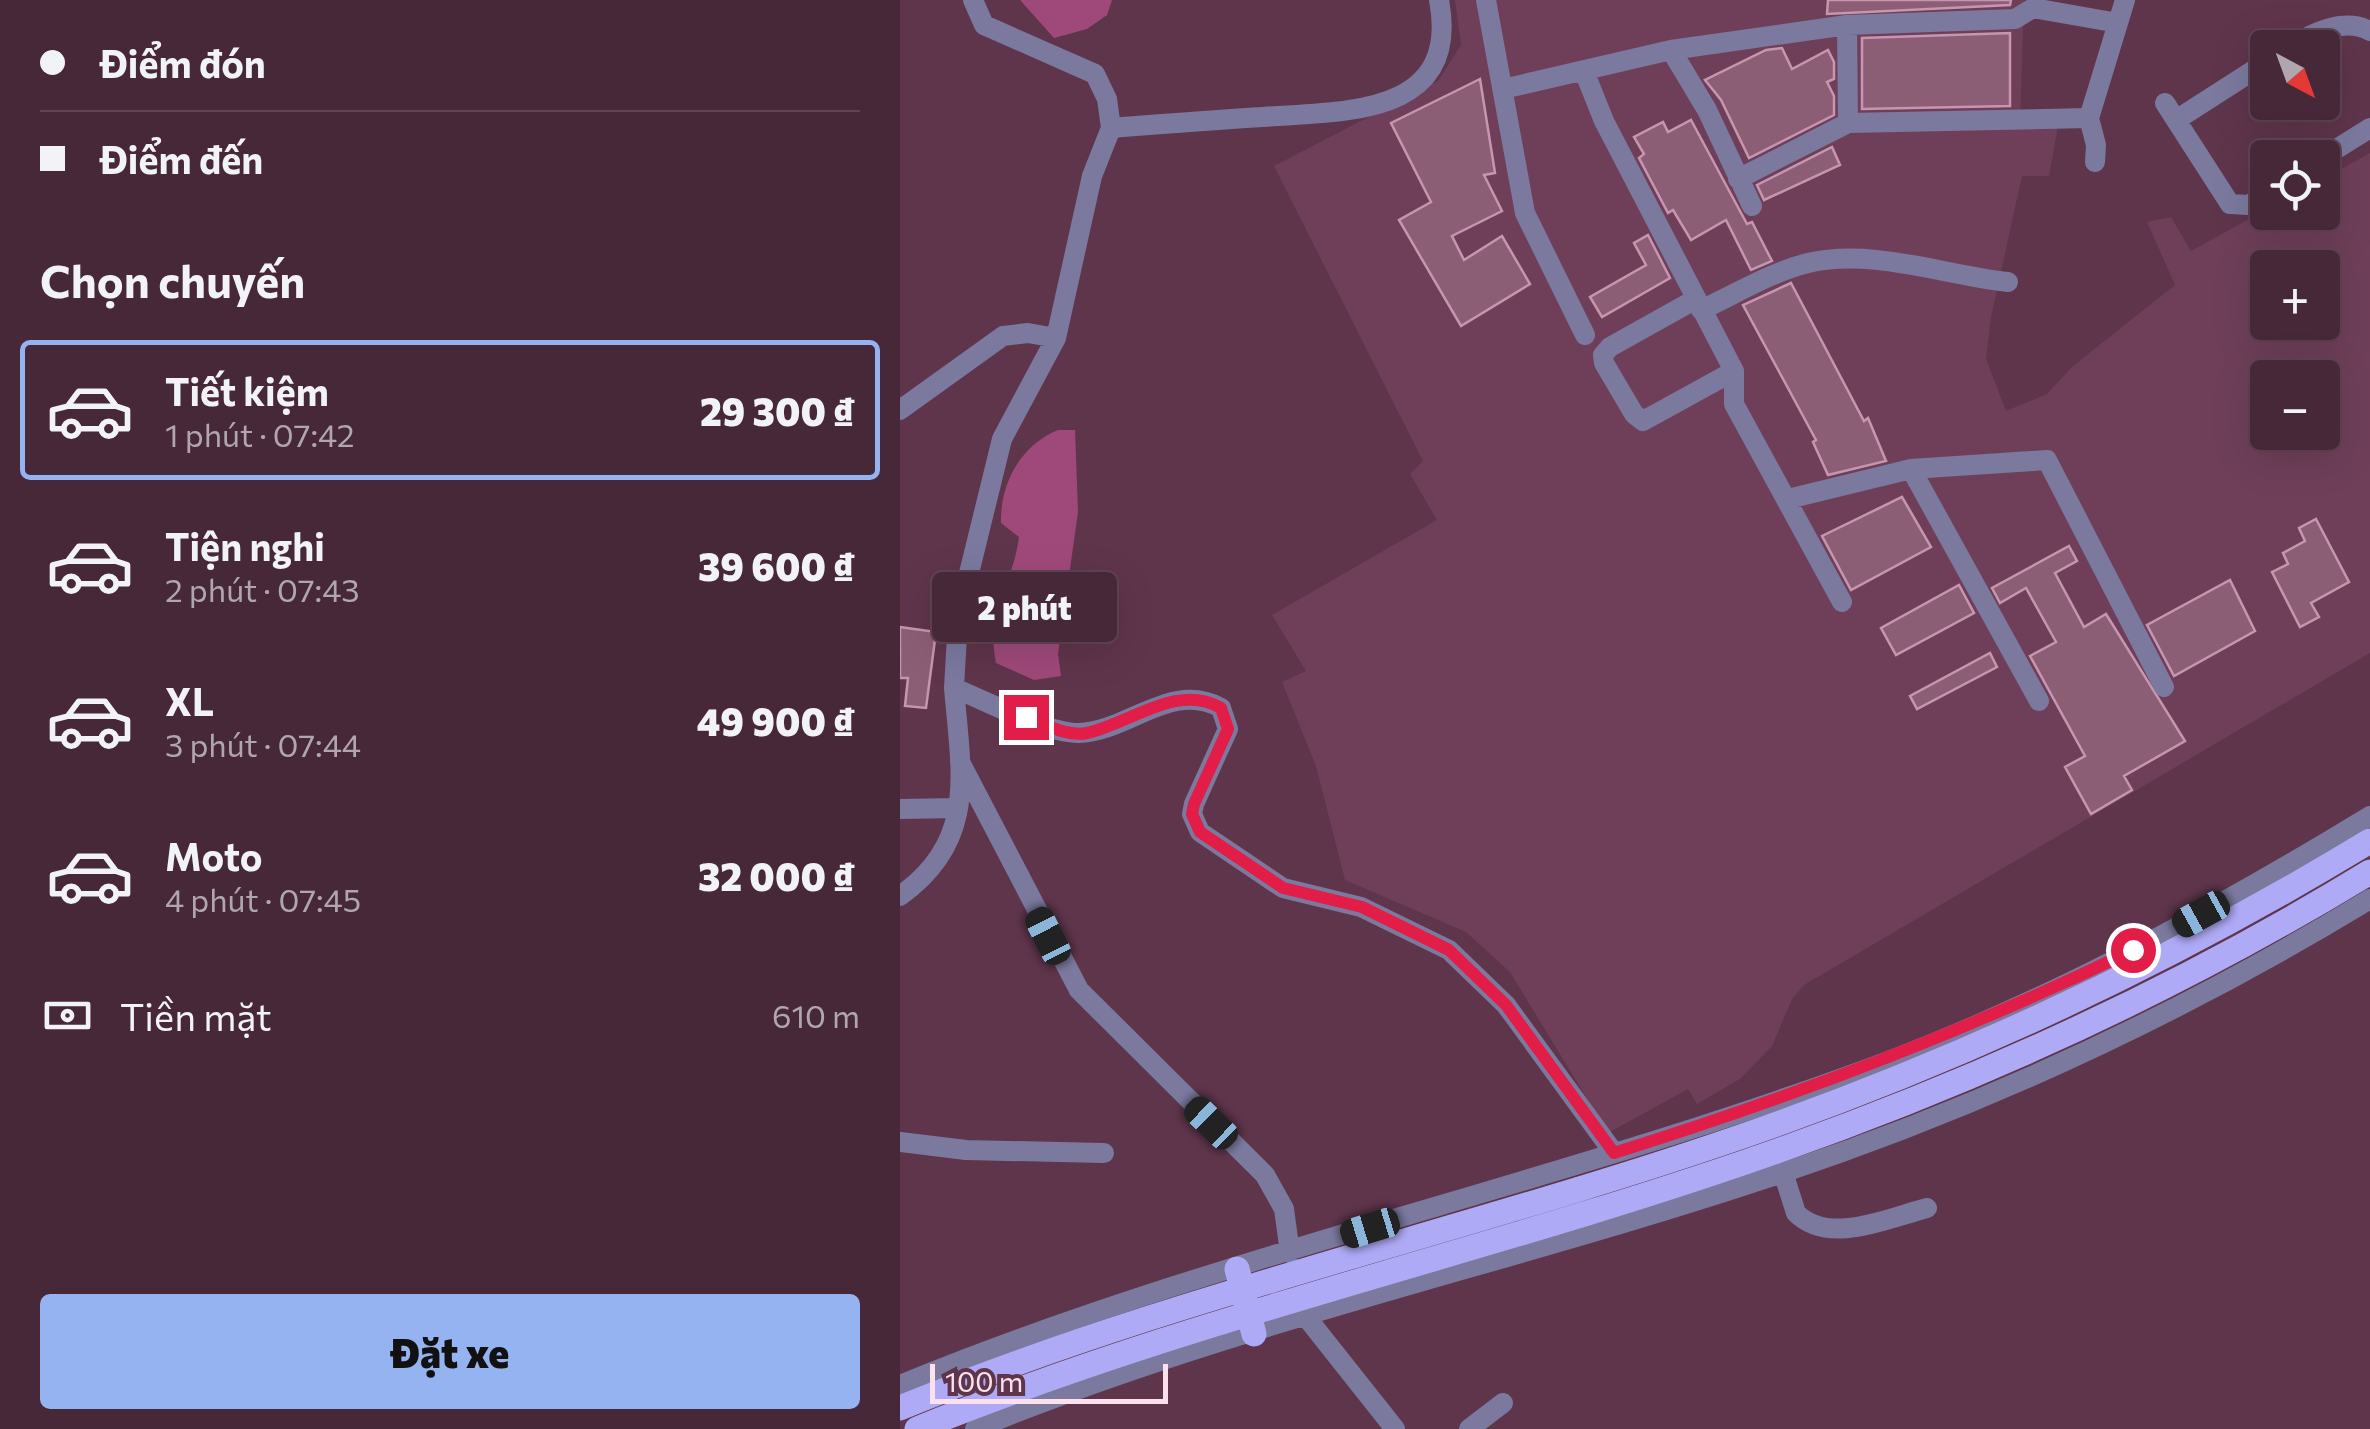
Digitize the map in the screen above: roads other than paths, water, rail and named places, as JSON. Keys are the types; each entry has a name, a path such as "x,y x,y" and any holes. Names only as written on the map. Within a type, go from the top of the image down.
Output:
{"main road":[{"path":"917,1429 1246,1301 1744,1136 1912,1074 2046,1017 2180,950 2370,841"},
{"path":"900,1408 1107,1330 1246,1301 1758,1158 1930,1095 2063,1038 2197,971 2370,872"}],"street":[{"path":"900,896 938,862 951,843 960,762 954,688 958,618 1002,438 1056,338 1092,176 1111,128 1107,99 1094,74 984,25 973,0"},
{"path":"1111,128 1372,108 1418,84 1432,67 1441,46 1438,0"},
{"path":"1486,0 1526,213 1585,335"},
{"path":"2095,162 2096,144 2090,118 2124,0"},
{"path":"1503,90 1671,50 1848,25 2015,19 2032,8 2118,23"},
{"path":"1848,25 1848,123"},
{"path":"2324,30 2352,26 2370,31"},
{"path":"1671,50 1707,110 1752,206"},
{"path":"1584,70 1604,121 1734,371 1734,404 1842,602"},
{"path":"2250,70 2170,111 2230,204 2250,204"},
{"path":"1738,179 1848,123 2090,118"},
{"path":"2340,147 2370,128"},
{"path":"1734,371 1643,420 1634,414 1602,356 1610,347 1698,304 1829,260 1890,261 2008,282"},
{"path":"900,410 1002,336 1028,333 1056,338"},
{"path":"1788,499 1911,469 2047,460 2164,687"},
{"path":"1911,469 2039,701"},
{"path":"954,688 1074,733 1179,700 1210,702 1221,708 1228,729 1192,814 1200,832 1283,888 1362,907 1449,950 1506,1005 1614,1153"},
{"path":"960,762 1080,990 1265,1175 1284,1209 1290,1252"},
{"path":"900,810 957,808"},
{"path":"974,1429 1140,1369 1246,1301 1290,1252 1614,1153 1899,1057 2032,1000 2184,924 2370,816"},
{"path":"900,1385 1094,1313 1246,1301 1307,1318 1783,1172 1945,1112 2078,1055 2213,988 2370,899"},
{"path":"900,1142 966,1150 1104,1154"},
{"path":"1783,1172 1796,1213 1823,1228 1868,1224 1927,1208"},
{"path":"1307,1318 1395,1429"},
{"path":"1469,1429 1504,1403"}]}
